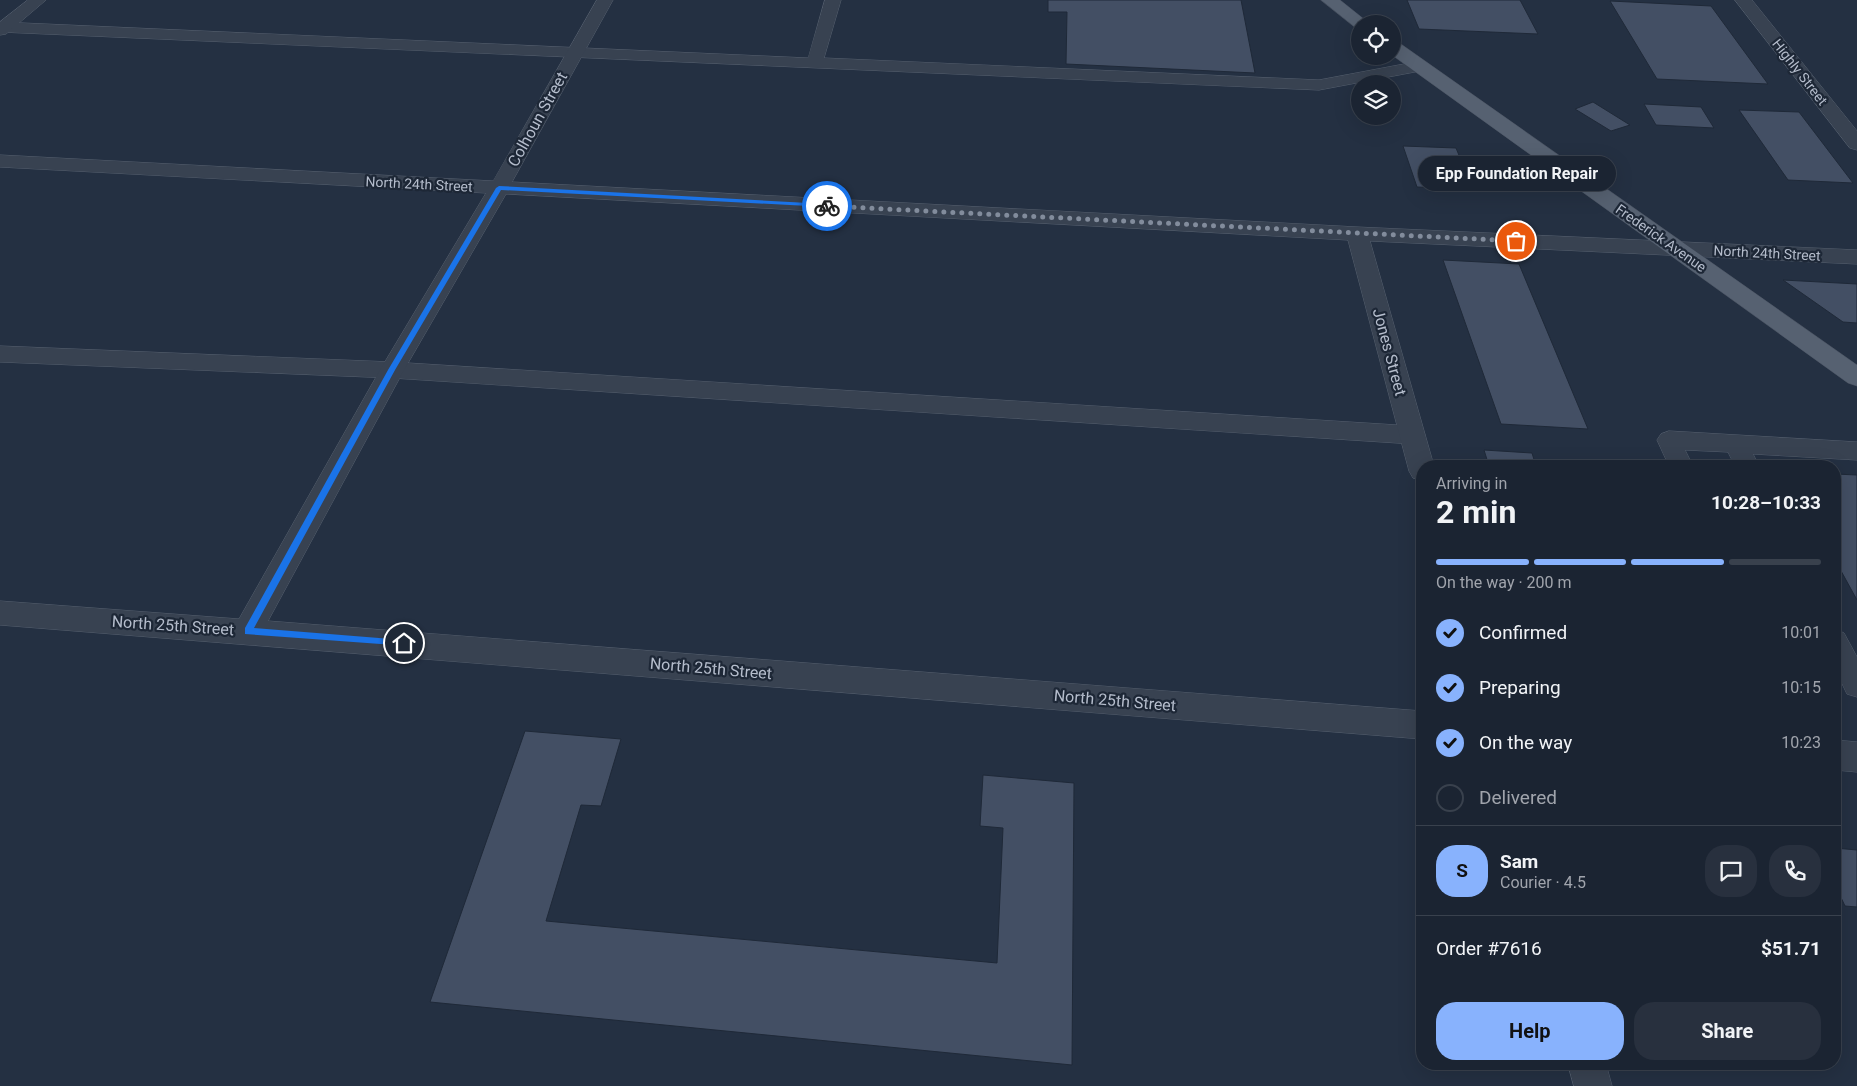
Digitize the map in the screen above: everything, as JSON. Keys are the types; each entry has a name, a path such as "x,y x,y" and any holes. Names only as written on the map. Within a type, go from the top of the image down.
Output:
{"main road":[{"path":"1330,0 1351,16"},
{"name":"Frederick Avenue","path":"1401,52 1857,377"}],"street":[{"path":"1,28 38,0"},
{"name":"Colhoun Street","path":"248,631 392,370 499,188 605,0"},
{"name":"Highly Street","path":"1743,0 1857,144"},
{"name":"North 24th Street","path":"0,161 1357,234 1857,257"},
{"name":"Jones Street","path":"1357,234 1419,460"},
{"name":"North 25th Street","path":"0,613 1416,724"},
{"path":"1841,756 1857,757"},
{"path":"1589,1070 1593,1086"}],"lane":[{"path":"815,63 834,0"},
{"path":"1,28 1319,86 1420,66"},
{"path":"0,354 392,370 1413,435"},
{"path":"1679,460 1669,440 1857,451"},
{"path":"1736,444 1744,460"},
{"path":"1841,652 1855,676"}],"building":[{"path":"1048,0 1241,0 1255,73 1066,64 1067,12 1048,12"},
{"path":"1407,0 1520,0 1538,34 1419,29"},
{"path":"1610,1 1711,6 1768,84 1657,79"},
{"path":"1593,102 1630,125 1611,131 1575,109"},
{"path":"1644,104 1701,107 1714,128 1656,125"},
{"path":"1739,110 1799,112 1853,183 1788,180"},
{"path":"1403,146 1456,148 1473,189 1417,187"},
{"path":"1443,260 1519,264 1588,429 1501,424"},
{"path":"1783,280 1857,284 1857,323 1843,322"},
{"path":"1484,450 1532,453 1534,460 1487,460"},
{"path":"1841,474 1857,475 1857,600 1841,571"},
{"path":"525,731 621,739 601,806 581,805 546,921 997,963 1003,828 980,826 983,775 1074,783 1072,1065 430,1002"},
{"path":"1841,849 1857,850 1857,907 1845,906 1841,898"}],"way so far":[{"path":"827,206 1516,241"}],"place":[{"name":"Epp Foundation Repair","path":"1516,241"}],"route":[{"path":"404,643 248,631 392,370 499,188 827,206"}]}
